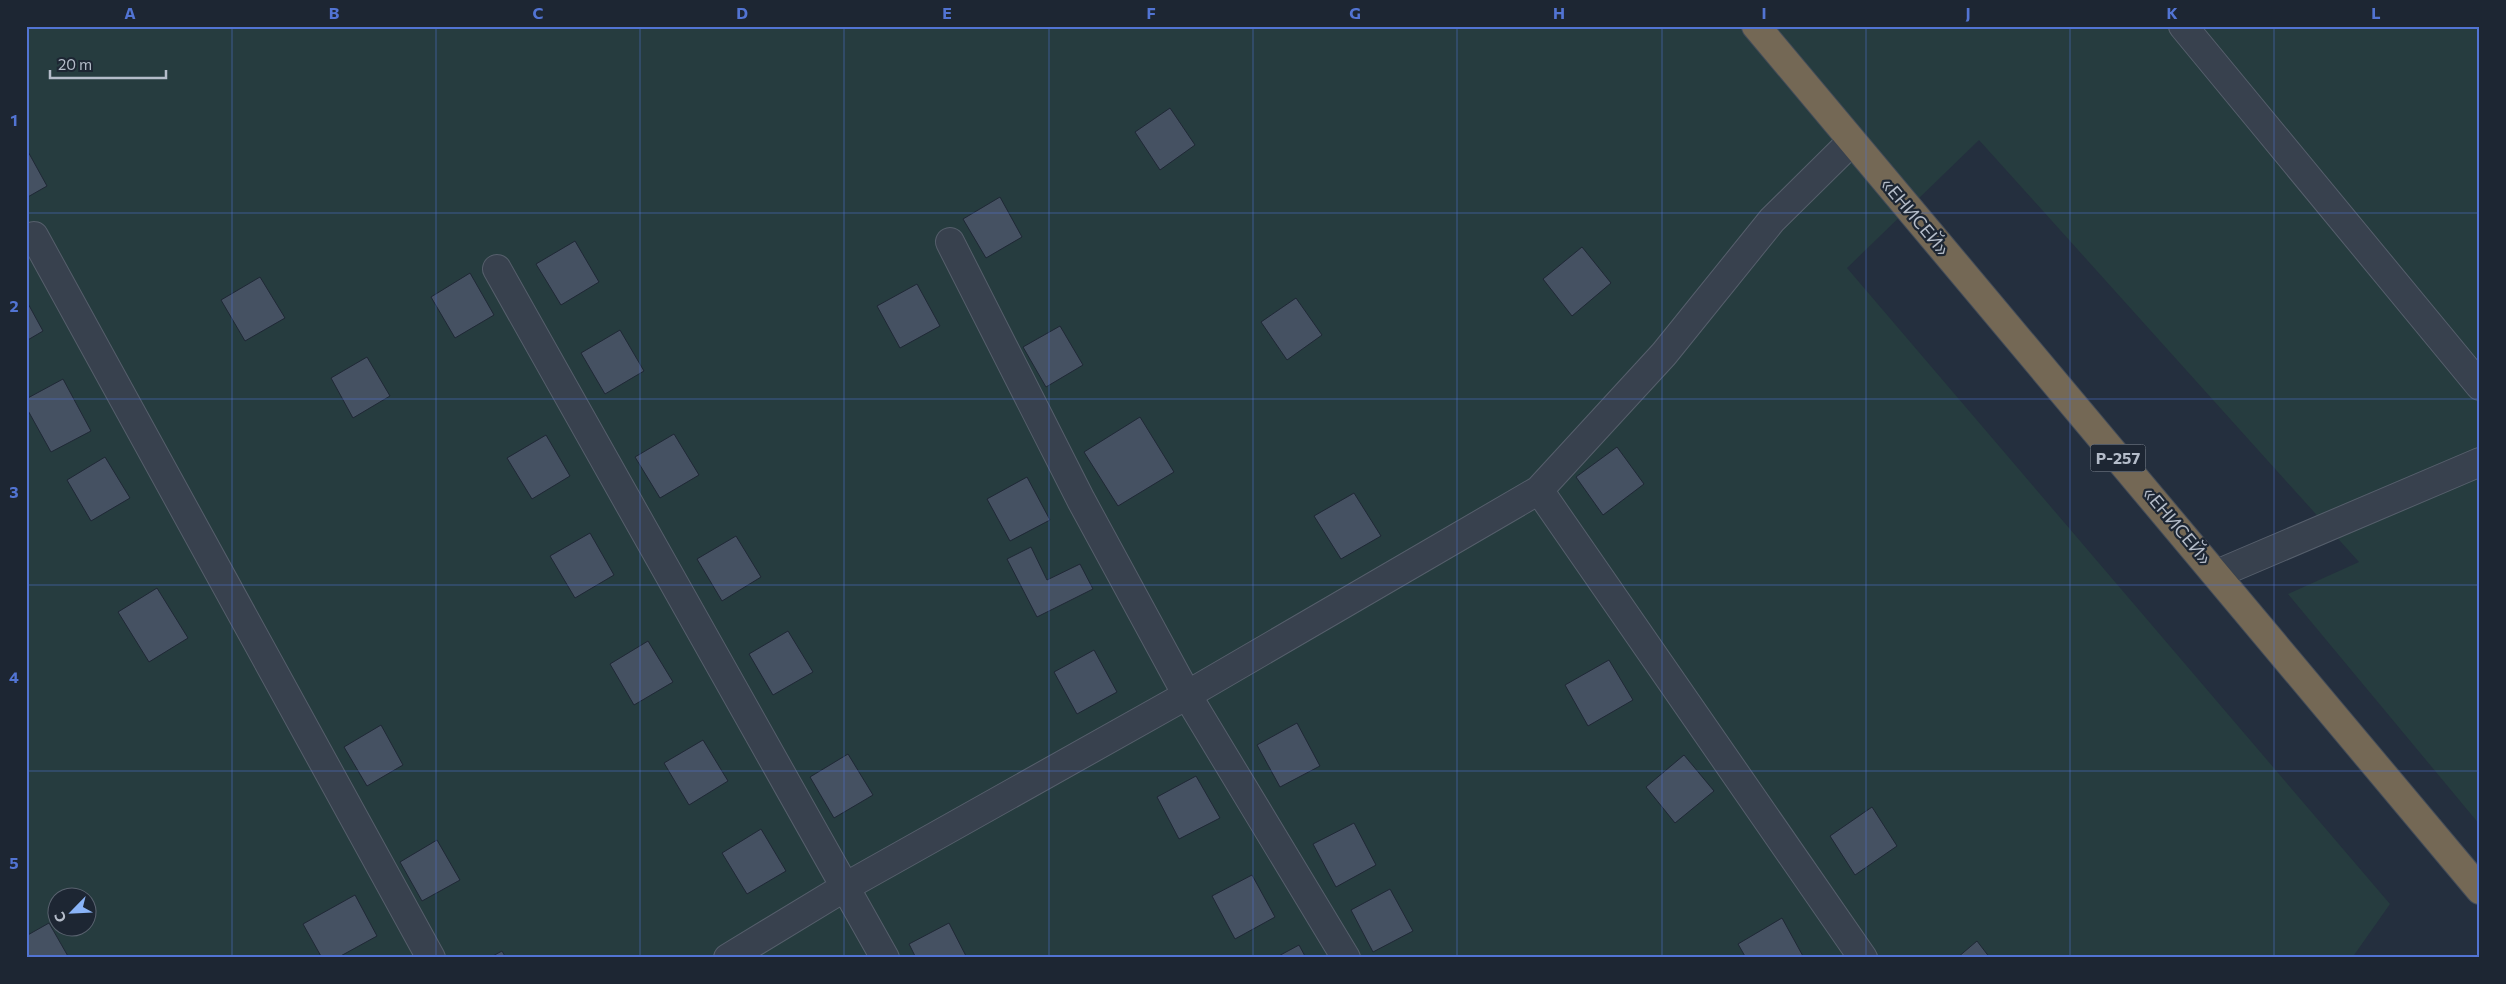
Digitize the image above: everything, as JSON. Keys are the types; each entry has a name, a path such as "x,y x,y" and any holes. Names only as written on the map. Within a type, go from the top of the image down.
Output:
{"highway":[{"name":"«ЕНИСЕЙ»","path":"1756,26 1851,142 2217,574 2480,890"}],"street":[{"path":"2183,26 2480,386"},
{"path":"728,958 845,887 1188,695 1539,490 1664,354 1772,220 1851,142"},
{"path":"34,236 431,958"},
{"path":"950,242 1081,500 1188,695 1346,958"},
{"path":"497,269 885,958"},
{"path":"2217,574 2480,462"},
{"path":"1539,490 1780,834 1863,958"}],"green space":[{"path":"26,26 2480,26 2480,825 2288,594 2359,562 1979,140 1847,268 2390,904 2352,958 26,958"}],"building":[{"path":"1170,108 1195,145 1160,170 1135,132"},
{"path":"26,148 47,186 26,198"},
{"path":"1000,197 1022,237 986,258 963,219"},
{"path":"575,241 599,282 561,305 536,264"},
{"path":"1582,247 1611,283 1572,316 1543,279"},
{"path":"470,273 494,315 455,338 431,297"},
{"path":"260,277 285,318 245,341 221,300"},
{"path":"917,284 940,326 900,348 877,306"},
{"path":"1296,298 1322,335 1287,360 1261,322"},
{"path":"26,300 43,331 26,341"},
{"path":"1060,326 1083,365 1046,387 1023,347"},
{"path":"620,330 644,371 605,394 581,353"},
{"path":"367,357 390,396 353,418 331,378"},
{"path":"63,379 91,431 51,452 26,407 26,399"},
{"path":"1140,417 1174,472 1118,506 1084,452"},
{"path":"674,434 699,475 660,498 635,457"},
{"path":"546,435 570,476 532,499 507,458"},
{"path":"1617,447 1644,484 1603,515 1576,477"},
{"path":"105,457 130,498 91,521 67,480"},
{"path":"1027,477 1050,520 1010,541 987,499"},
{"path":"1354,493 1381,536 1341,559 1314,516"},
{"path":"590,533 614,575 575,598 550,556"},
{"path":"736,536 761,577 722,601 697,559"},
{"path":"1031,547 1047,580 1080,564 1093,589 1037,617 1007,559"},
{"path":"157,588 188,638 149,662 118,612"},
{"path":"788,631 813,672 773,695 749,654"},
{"path":"648,641 673,682 634,705 610,664"},
{"path":"1094,650 1117,692 1077,714 1054,672"},
{"path":"1609,660 1633,700 1588,726 1565,685"},
{"path":"1297,723 1320,766 1280,787 1257,745"},
{"path":"381,725 403,765 367,786 344,747"},
{"path":"703,740 728,781 689,805 664,763"},
{"path":"848,754 873,795 834,818 810,777"},
{"path":"1684,755 1714,791 1675,823 1646,787"},
{"path":"1196,776 1220,818 1179,839 1157,797"},
{"path":"1872,807 1897,846 1855,875 1830,836"},
{"path":"1354,823 1376,865 1336,887 1313,844"},
{"path":"761,829 786,871 747,894 722,853"},
{"path":"437,840 460,880 422,901 400,862"},
{"path":"1252,875 1275,917 1235,939 1212,896"},
{"path":"1390,889 1413,931 1373,952 1351,910"},
{"path":"355,895 377,936 337,958 322,958 303,924"},
{"path":"1782,918 1804,958 1746,958 1738,944"},
{"path":"949,923 967,958 916,958 909,944"},
{"path":"48,924 48,936 56,936 69,958 26,958 26,936"},
{"path":"1977,941 1990,958 1957,958"},
{"path":"1299,945 1306,958 1275,958"},
{"path":"502,951 506,958 489,958"}]}
